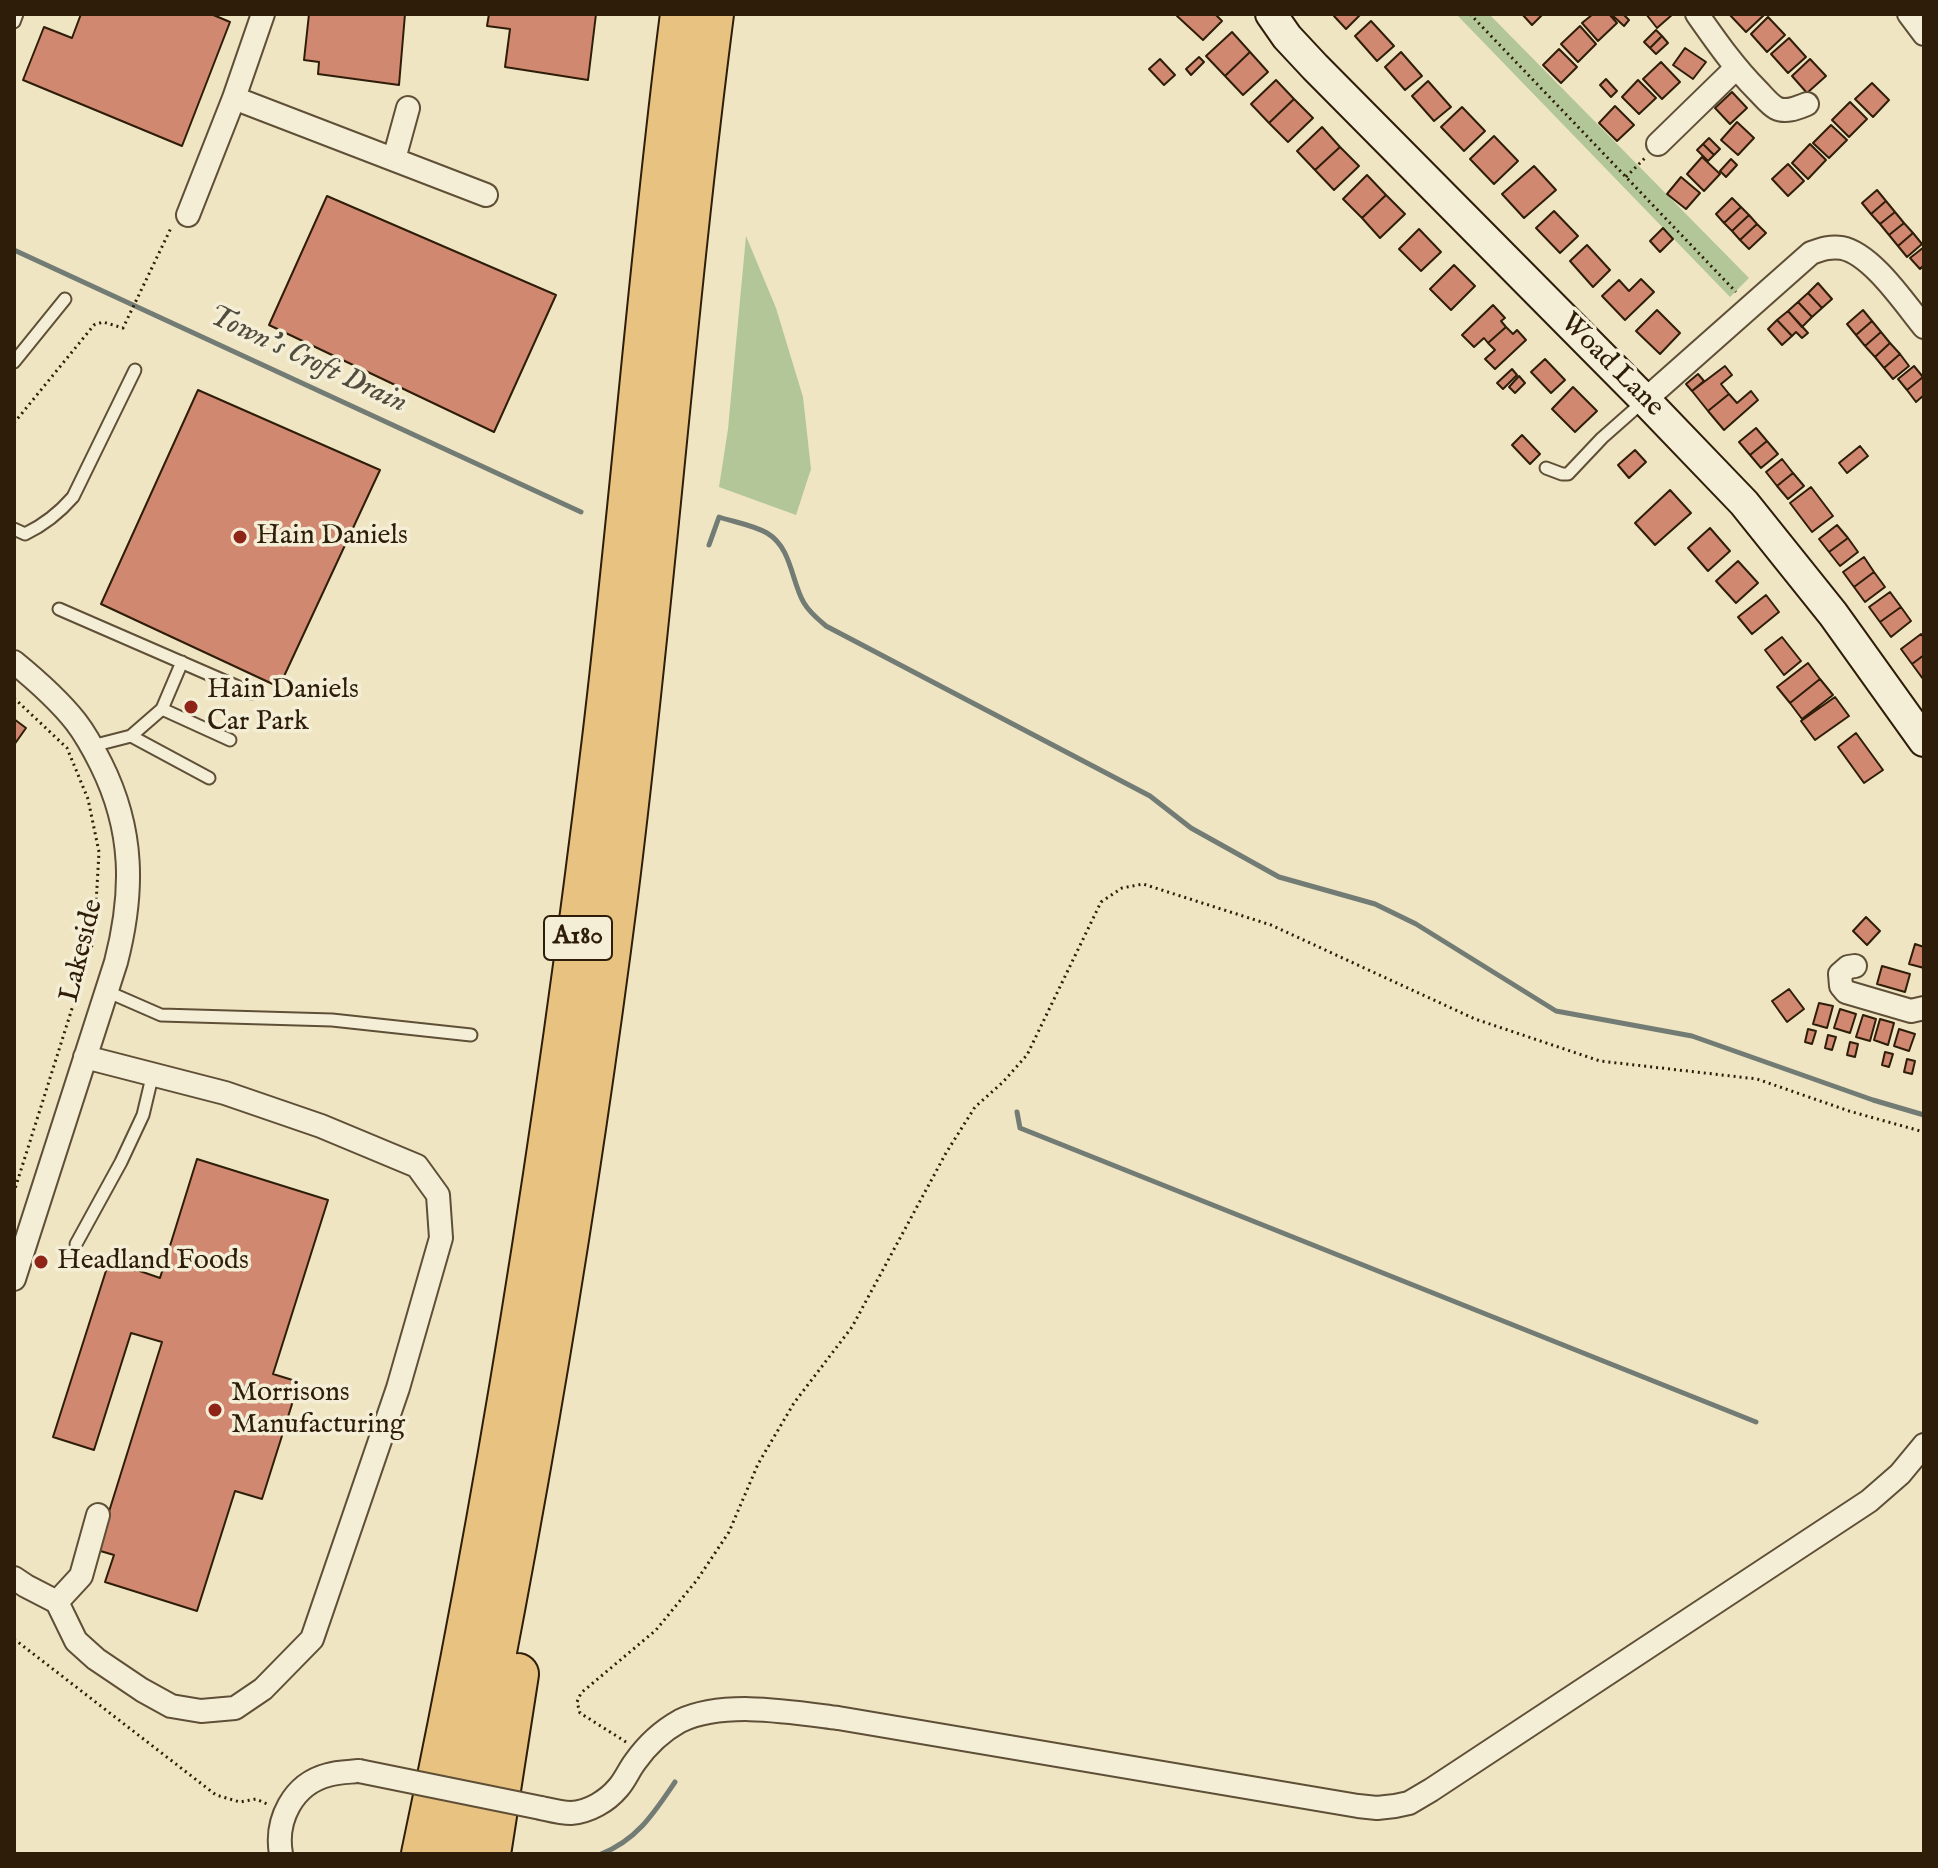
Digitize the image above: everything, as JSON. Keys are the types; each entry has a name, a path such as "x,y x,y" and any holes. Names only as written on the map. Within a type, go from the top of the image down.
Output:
{"highway":[{"name":"A180","path":"422,1854 493,1493 562,1056 609,692 652,261 681,14"},
{"name":"A180","path":"456,1854 516,1545 591,1089 630,787 713,14"},
{"name":"A180","path":"398,1854 456,1598 562,1056"},
{"name":"A180","path":"490,1854 545,1484 561,1280"}],"street":[{"path":"188,215 263,14"},
{"name":"Woad Lane","path":"1271,14 1315,67 1744,503 1833,614 1924,741"},
{"path":"1697,14 1735,69 1777,109 1797,109 1807,104"},
{"path":"1909,14 1924,34"},
{"path":"1658,144 1735,69"},
{"path":"234,98 486,195"},
{"path":"394,159 408,108"},
{"path":"1645,400 1811,253 1827,248 1843,248 1860,254 1924,327"},
{"name":"Lakeside","path":"14,662 59,702 92,746 117,801 126,838 128,865 128,903 123,932 14,1279"},
{"path":"1855,966 1848,967 1840,974 1841,986 1846,992 1911,1011 1924,1008"},
{"path":"14,1578 57,1602 76,1641 96,1659 171,1706 201,1711 235,1708 263,1689 312,1639 398,1388 441,1238 438,1195 417,1166 321,1126 239,1097 85,1057"},
{"path":"281,1854 281,1824 289,1804 301,1790 328,1774 359,1771 571,1813 595,1807 618,1788 634,1762 656,1737 681,1721 731,1710 793,1712 838,1718 1358,1806 1377,1808 1409,1803 1869,1501 1900,1474 1924,1445"},
{"path":"57,1602 81,1576 98,1515"}],"lane":[{"path":"14,22 17,14"},
{"path":"14,362 65,299"},
{"path":"14,529 25,534 40,527 73,497 135,370"},
{"path":"1546,468 1568,474 1645,400"},
{"path":"59,609 252,693"},
{"path":"92,746 131,736 162,709 182,662"},
{"path":"162,709 230,740"},
{"path":"131,736 209,778"},
{"path":"106,991 161,1015 332,1020 471,1035"},
{"path":"76,1244 143,1115 153,1073"}],"path":[{"path":"1470,14 1750,307"},
{"path":"1626,177 1658,144"},
{"path":"14,423 94,325 103,322 123,328 172,227 188,215"},
{"name":"Lakeside","path":"14,698 67,748 88,799 99,852 94,939 14,1192"},
{"path":"622,1738 580,1713 577,1702 581,1693 656,1630 697,1580 729,1532 758,1464 794,1403 852,1327 946,1153 975,1107 1027,1055 1101,902 1122,888 1143,884 1271,925 1475,1019 1600,1061 1757,1079 1849,1111 1924,1132"},
{"path":"14,1639 216,1795 240,1802 256,1799"}],"green space":[{"path":"1456,14 1489,14 1749,278 1730,297"},
{"path":"746,236 776,308 803,397 811,469 796,515 719,487 728,429"}],"building":[{"path":"81,14 211,14 230,22 182,146 23,80 44,27 72,38"},
{"path":"309,14 405,14 399,85 318,74 319,62 304,60"},
{"path":"489,14 596,14 588,80 505,67 510,29 487,26"},
{"path":"1215,14 1222,21 1203,40 1177,16"},
{"path":"1361,14 1346,29 1334,16"},
{"path":"1522,14 1543,14 1532,25"},
{"path":"1593,14 1609,14 1617,23 1598,41 1582,23"},
{"path":"1611,14 1623,14 1629,20 1624,26"},
{"path":"1646,14 1673,14 1657,28"},
{"path":"1729,14 1763,14 1764,15 1746,32"},
{"path":"1768,17 1785,35 1767,52 1751,34"},
{"path":"1371,21 1394,46 1377,61 1355,36"},
{"path":"1580,26 1596,44 1578,62 1561,44"},
{"path":"1656,30 1662,36 1650,48 1644,42"},
{"path":"1232,32 1250,52 1225,76 1206,56"},
{"path":"1662,36 1668,43 1656,54 1650,48"},
{"path":"1789,38 1806,57 1788,73 1771,54"},
{"path":"1685,48 1706,62 1693,79 1673,65"},
{"path":"1559,49 1577,67 1561,83 1543,65"},
{"path":"1250,52 1268,72 1243,95 1225,76"},
{"path":"1401,52 1422,76 1405,90 1385,67"},
{"path":"1199,57 1204,62 1191,75 1186,69"},
{"path":"1160,59 1175,75 1164,85 1149,69"},
{"path":"1810,59 1826,76 1807,93 1792,76"},
{"path":"1661,62 1680,82 1662,99 1643,79"},
{"path":"1606,79 1617,91 1611,97 1600,85"},
{"path":"1276,80 1294,99 1269,123 1251,104"},
{"path":"1638,80 1656,98 1639,114 1622,97"},
{"path":"1428,81 1451,107 1434,121 1412,96"},
{"path":"1872,83 1889,100 1873,117 1855,99"},
{"path":"1732,92 1747,108 1730,124 1715,108"},
{"path":"1294,99 1313,118 1288,142 1269,123"},
{"path":"1850,102 1867,119 1849,137 1832,120"},
{"path":"1615,106 1634,125 1617,141 1599,123"},
{"path":"1462,107 1485,131 1464,151 1441,127"},
{"path":"1737,122 1754,138 1738,155 1721,140"},
{"path":"1831,125 1847,140 1829,158 1813,143"},
{"path":"1322,127 1340,147 1315,170 1297,151"},
{"path":"1494,136 1518,161 1494,184 1470,159"},
{"path":"1709,138 1720,149 1714,155 1703,144"},
{"path":"1703,144 1714,155 1708,161 1697,150"},
{"path":"1810,144 1826,160 1808,179 1792,163"},
{"path":"1340,147 1359,166 1334,190 1315,170"},
{"path":"1702,157 1720,174 1704,191 1687,174"},
{"path":"1731,159 1737,165 1726,177 1720,171"},
{"path":"1788,164 1804,181 1788,196 1772,179"},
{"path":"1534,166 1556,190 1524,218 1502,194"},
{"path":"1367,175 1386,195 1362,218 1343,199"},
{"path":"1681,177 1700,193 1686,209 1667,194"},
{"path":"1877,190 1886,201 1871,214 1862,203"},
{"path":"1386,195 1405,214 1380,238 1362,218"},
{"path":"327,196 556,295 494,432 269,325"},
{"path":"1732,198 1741,207 1724,223 1716,214"},
{"path":"1886,201 1895,212 1880,224 1871,214"},
{"path":"1741,207 1749,215 1732,231 1724,223"},
{"path":"1554,211 1578,236 1560,253 1536,228"},
{"path":"1895,212 1904,223 1889,235 1880,224"},
{"path":"1749,215 1757,224 1740,240 1732,231"},
{"path":"1904,223 1913,233 1898,246 1889,235"},
{"path":"1757,224 1766,233 1749,249 1740,240"},
{"path":"1663,228 1673,239 1660,252 1650,241"},
{"path":"1419,229 1441,252 1421,271 1399,249"},
{"path":"1913,233 1922,244 1907,257 1898,246"},
{"path":"1587,245 1610,270 1593,287 1570,261"},
{"path":"1924,247 1924,265 1920,269 1910,258"},
{"path":"1454,265 1475,286 1451,310 1430,289"},
{"path":"1641,279 1654,292 1625,320 1602,296 1619,280 1629,291"},
{"path":"1818,283 1832,299 1822,308 1808,293"},
{"path":"1808,293 1822,308 1812,317 1798,302"},
{"path":"1798,302 1812,317 1802,327 1788,311"},
{"path":"1493,305 1505,318 1501,321 1506,327 1488,343 1484,338 1474,347 1462,335"},
{"path":"1657,310 1680,333 1660,354 1636,331"},
{"path":"1863,310 1872,321 1856,335 1847,324"},
{"path":"1788,311 1808,333 1802,338 1796,332 1792,336 1777,320"},
{"path":"1777,320 1792,336 1782,345 1768,329"},
{"path":"1872,321 1881,332 1865,346 1856,335"},
{"path":"1506,327 1513,334 1517,330 1526,340 1495,369 1485,359 1495,350 1488,343"},
{"path":"1881,332 1890,343 1875,357 1865,346"},
{"path":"1890,343 1900,354 1884,368 1875,357"},
{"path":"1900,354 1909,366 1893,379 1884,368"},
{"path":"1545,359 1565,380 1551,393 1531,372"},
{"path":"1725,366 1732,375 1721,384 1729,394 1708,411 1692,391"},
{"path":"1914,366 1923,377 1907,390 1898,379"},
{"path":"1512,369 1517,375 1503,389 1497,383"},
{"path":"1698,374 1704,381 1692,391 1686,384"},
{"path":"1519,376 1525,383 1515,393 1509,387"},
{"path":"1923,377 1924,395 1916,402 1907,390"},
{"path":"1573,387 1597,411 1575,432 1552,409"},
{"name":"Hain Daniels","path":"198,390 380,470 279,687 101,604"},
{"path":"1751,391 1758,400 1724,430 1708,411 1729,394 1737,403"},
{"path":"1756,428 1767,441 1750,455 1739,442"},
{"path":"1522,435 1540,454 1530,464 1512,445"},
{"path":"1767,441 1778,454 1761,468 1750,455"},
{"path":"1860,446 1868,456 1847,473 1839,463"},
{"path":"1635,450 1646,462 1629,478 1618,465"},
{"path":"1782,459 1793,473 1777,486 1766,472"},
{"path":"1793,473 1804,486 1788,499 1777,486"},
{"path":"1811,487 1833,516 1812,532 1790,503"},
{"path":"1670,490 1691,513 1655,545 1635,523"},
{"path":"1837,525 1848,538 1829,552 1819,539"},
{"path":"1710,528 1730,551 1708,571 1688,548"},
{"path":"1848,538 1858,552 1840,566 1829,552"},
{"path":"1864,557 1874,572 1854,587 1843,572"},
{"path":"1738,561 1758,583 1736,603 1716,581"},
{"path":"1874,572 1885,587 1865,602 1854,587"},
{"path":"1890,592 1901,607 1880,622 1869,607"},
{"path":"1766,595 1779,612 1752,634 1738,617"},
{"path":"1901,607 1911,621 1891,637 1880,622"},
{"path":"1921,634 1924,638 1924,655 1912,664 1901,649"},
{"path":"1782,637 1801,661 1784,675 1765,650"},
{"path":"1924,655 1924,678 1923,679 1912,664"},
{"path":"1808,663 1820,679 1790,703 1777,687"},
{"path":"1820,679 1833,695 1802,719 1790,703"},
{"path":"1835,697 1849,716 1815,740 1801,721"},
{"path":"14,719 26,728 14,745"},
{"path":"1856,733 1883,770 1864,783 1838,747"},
{"path":"1866,917 1880,931 1867,945 1853,931"},
{"path":"1915,944 1924,947 1924,968 1909,964"},
{"path":"1882,966 1910,974 1905,992 1877,984"},
{"path":"1789,989 1804,1009 1787,1022 1772,1001"},
{"path":"1819,1003 1833,1006 1827,1028 1813,1024"},
{"path":"1840,1009 1856,1014 1850,1033 1834,1028"},
{"path":"1863,1015 1876,1019 1870,1041 1856,1037"},
{"path":"1880,1019 1894,1023 1888,1045 1874,1040"},
{"path":"1808,1029 1816,1031 1812,1044 1805,1042"},
{"path":"1899,1029 1915,1034 1909,1051 1894,1046"},
{"path":"1828,1035 1836,1037 1832,1050 1825,1048"},
{"path":"1850,1042 1858,1044 1855,1057 1847,1055"},
{"path":"1885,1052 1893,1054 1889,1067 1882,1065"},
{"path":"1907,1059 1915,1061 1912,1074 1904,1072"},
{"name":"Morrisons Manufacturing","path":"197,1159 328,1200 273,1374 299,1382 262,1499 235,1491 197,1611 105,1582 114,1555 97,1550 162,1342 131,1333 94,1450 53,1437 111,1255 136,1263 134,1269 160,1278"}],"waterway":[{"name":"Town's Croft Drain","path":"14,250 581,512"},
{"path":"709,545 719,517 767,533 782,547 804,603 826,626 1150,796 1191,828 1279,877 1375,904 1416,924 1556,1011 1692,1036 1924,1115"},
{"path":"1017,1112 1020,1128 1756,1422"},
{"path":"601,1854 635,1833 675,1782"}],"place":[{"name":"Hain Daniels","path":"240,537"},
{"name":"Hain Daniels Car Park","path":"191,707"},
{"name":"Headland Foods","path":"41,1262"},
{"name":"Morrisons Manufacturing","path":"215,1410"}]}
